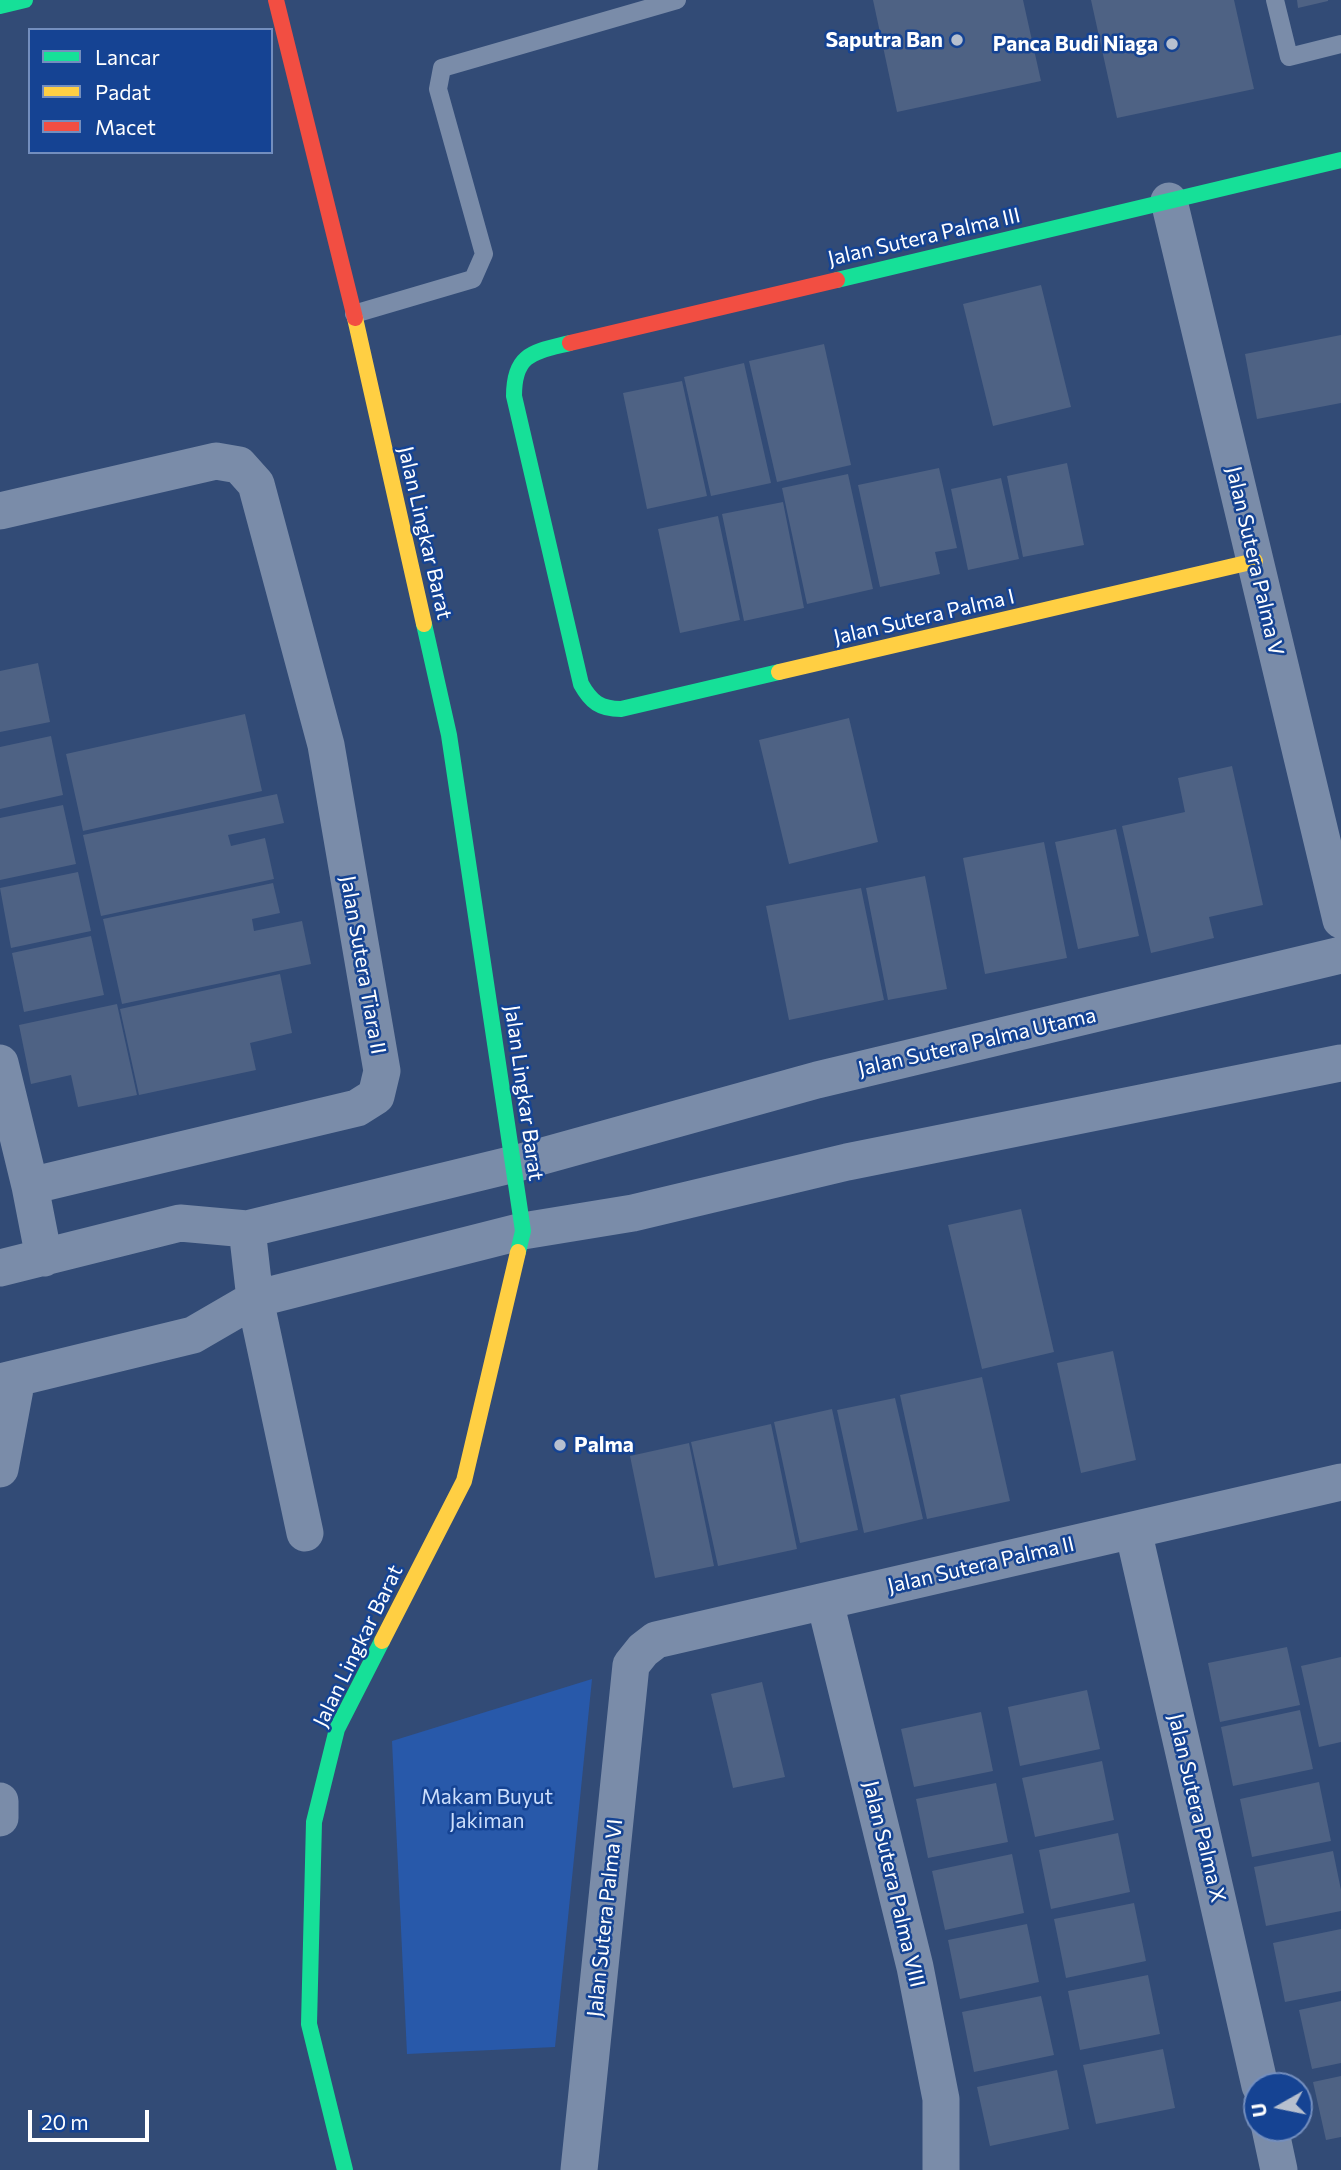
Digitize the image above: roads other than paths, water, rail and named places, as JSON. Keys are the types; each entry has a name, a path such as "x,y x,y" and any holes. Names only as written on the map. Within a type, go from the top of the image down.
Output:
{"street":[{"path":"0,6 25,0"},
{"name":"Jalan Lingkar Barat","path":"276,0 354,314 449,735 523,1231 464,1481 337,1729 314,1822 309,2024 345,2170"},
{"name":"Jalan Sutera Palma III","path":"602,709 588,699 581,684 514,396 514,375 520,363 533,352 1341,160"},
{"name":"Jalan Sutera Palma V","path":"1169,201 1341,920"},
{"name":"Jalan Sutera Tiara II","path":"0,511 216,461 239,465 256,484 326,745 382,1070 376,1096 357,1108 30,1186"},
{"name":"Jalan Sutera Palma I","path":"602,709 621,709 1255,561"},
{"name":"Jalan Sutera Palma Utama","path":"0,1268 180,1223 247,1229 514,1164 817,1080 1341,955"},
{"path":"0,1063 30,1186 44,1258"},
{"path":"0,1469 8,1380 194,1335 255,1299 523,1231 633,1213 847,1162 1341,1063"},
{"path":"247,1229 255,1299 305,1533"},
{"name":"Jalan Sutera Palma II","path":"631,1665 643,1650 656,1640 1341,1482"},
{"name":"Jalan Sutera Palma X","path":"1133,1530 1257,2072"},
{"name":"Jalan Sutera Palma VIII","path":"825,1602 915,1967 941,2099 941,2170"},
{"name":"Jalan Sutera Palma VI","path":"579,2170 631,1665"},
{"path":"0,1801 0,1818"},
{"path":"1273,2142 1279,2170"}],"lane":[{"path":"354,314 473,279 484,254 438,89 442,68 652,3 677,0"},
{"path":"1275,0 1289,57 1341,44"}],"place":[{"name":"Saputra Ban","path":"957,40"},
{"name":"Panca Budi Niaga","path":"1172,44"},
{"name":"Palma","path":"560,1445"}],"park label":[{"name":"Makam Buyut Jakiman","path":"487,1809"}]}
